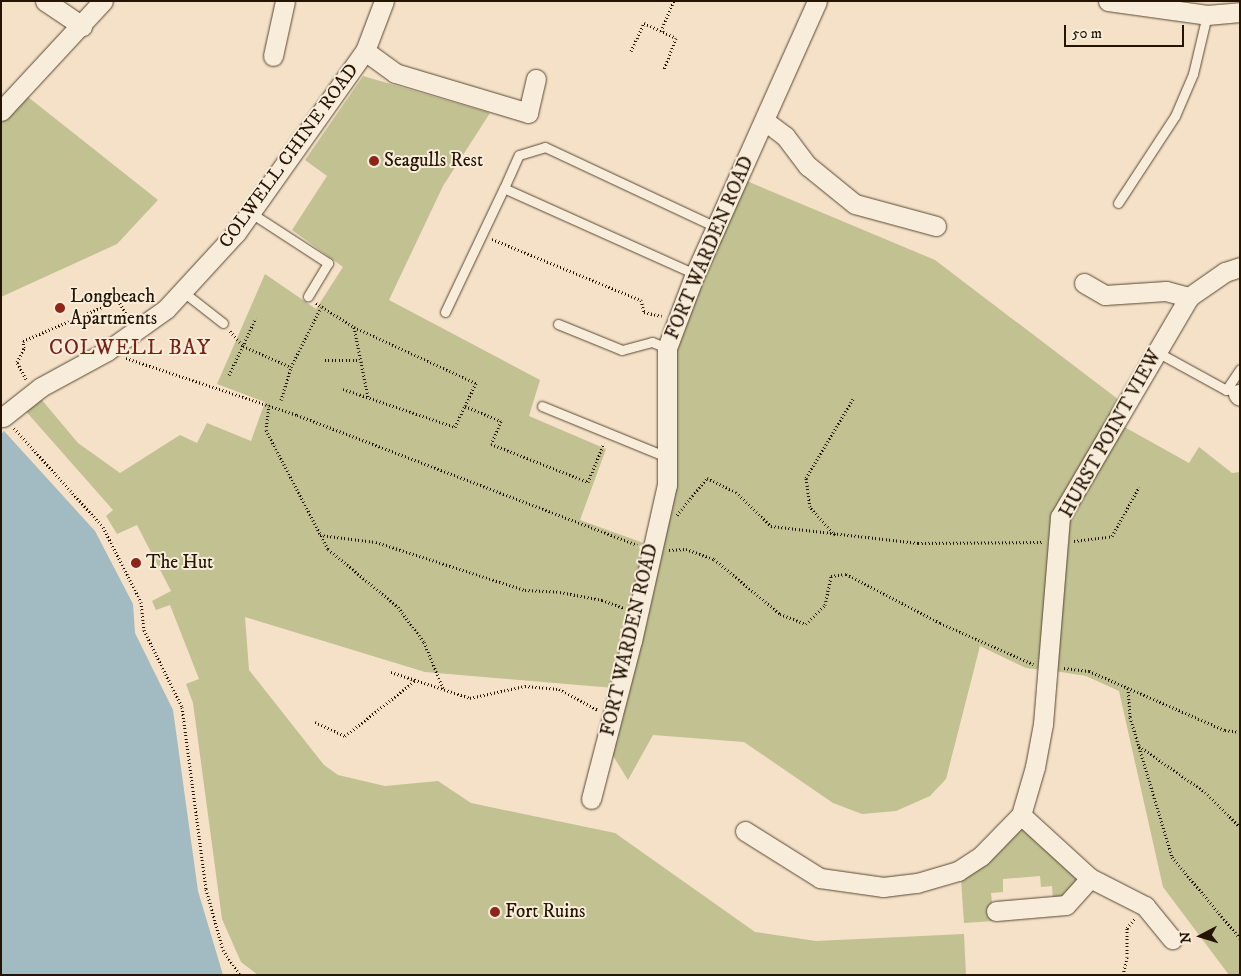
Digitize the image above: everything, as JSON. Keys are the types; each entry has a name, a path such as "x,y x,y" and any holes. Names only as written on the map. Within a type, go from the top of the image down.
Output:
{"street":[{"path":"45,1 82,26"},
{"path":"1,111 82,26 103,1"},
{"path":"273,56 285,1"},
{"name":"COLWELL CHINE ROAD","path":"2,418 33,393 107,351 166,309 251,213 365,51 384,1"},
{"name":"FORT WARDEN ROAD","path":"591,799 638,613 666,485 667,348 695,274 817,1"},
{"path":"1108,1 1207,15 1240,12"},
{"path":"365,51 395,74 528,113 536,79"},
{"path":"765,121 785,136 808,166 855,204 936,226"},
{"name":"HURST POINT VIEW","path":"745,831 820,878 883,887 916,883 958,871 982,856 1021,815 1035,768 1043,724 1046,666 1060,517 1190,296 1225,272 1240,267"},
{"path":"1084,283 1105,295 1166,291 1190,296"},
{"path":"1021,815 1090,878 1145,906 1172,938"},
{"path":"996,911 1066,905 1090,878"}],"lane":[{"path":"1118,203 1175,116 1193,74 1207,15"},
{"path":"445,312 519,154 545,147 716,226"},
{"path":"504,188 695,274"},
{"path":"251,213 328,263 308,296"},
{"path":"182,291 223,323"},
{"path":"558,324 622,350 652,342 667,348"},
{"path":"1157,352 1226,390 1240,369"},
{"path":"542,406 666,457"}],"path":[{"path":"661,31 674,1"},
{"path":"631,51 644,23 676,38 664,69"},
{"path":"480,235 641,300 644,312 668,318"},
{"path":"33,393 17,362 24,348 23,341 118,300 135,331"},
{"path":"281,400 291,367 321,307 354,327 476,383 455,428 342,389"},
{"path":"230,374 256,318"},
{"path":"223,323 243,346 291,367"},
{"path":"354,327 368,398"},
{"path":"107,351 654,542 686,549 714,560 780,614 806,624 825,605 832,576 846,574 1024,662 1089,670 1225,730 1240,732"},
{"path":"325,360 360,360"},
{"path":"835,536 810,507 806,478 853,399"},
{"path":"269,406 266,430 328,549 398,607 424,642 443,688"},
{"path":"465,406 501,421 491,444 588,482 608,433"},
{"path":"2,418 103,527 141,602 144,630 182,707 206,889 223,950 240,975"},
{"path":"654,542 682,512 707,478 736,492 771,526 835,536 918,543 986,540 1058,543 1112,536 1139,487"},
{"path":"320,534 376,542 525,590 602,600 638,613"},
{"path":"392,672 470,698 525,686 559,689 586,706 613,714"},
{"path":"315,722 344,736 417,680"},
{"path":"1128,688 1130,717 1172,857 1240,938"},
{"path":"1138,745 1205,792 1240,827"},
{"path":"1124,975 1127,957 1127,928 1145,906"}],"green space":[{"path":"363,76 490,113 443,186 389,300 540,380 529,416 606,449 580,520 649,545 654,565 671,348 742,179 935,260 1123,403 1056,515 1042,670 1026,668 980,646 946,779 930,796 896,811 862,814 833,803 744,742 653,735 628,780 612,754 626,689 425,672 245,617 249,670 324,765 338,775 385,786 438,781 471,803 615,833 755,932 816,941 964,934 966,975 258,975 241,962 222,919 193,703 186,684 199,679 170,605 156,610 152,601 171,591 137,525 117,534 106,516 113,510 23,408 41,399 78,443 120,473 180,435 197,443 207,423 251,441 265,402 217,384 265,274 316,309 343,267 292,230 327,176 305,160"},
{"path":"23,93 158,200 117,244 1,297 1,116"},
{"path":"1119,424 1189,463 1199,447 1232,473 1240,472 1240,975 1229,975 1163,887 1119,691 1086,676 1049,670 1064,518"},
{"path":"1022,827 1080,880 1063,900 1053,902 1052,886 1041,887 1040,876 1003,879 1003,892 991,893 994,921 964,923 961,879"}],"water":[{"path":"4,431 95,531 133,604 135,633 173,710 198,891 223,975 1,975 1,434"}],"place":[{"name":"Seagulls Rest","path":"374,161"},
{"name":"Longbeach Apartments","path":"60,308"},
{"name":"The Hut","path":"136,563"},
{"name":"Fort Ruins","path":"495,912"}],"district":[{"name":"COLWELL BAY","path":"130,348"}]}
